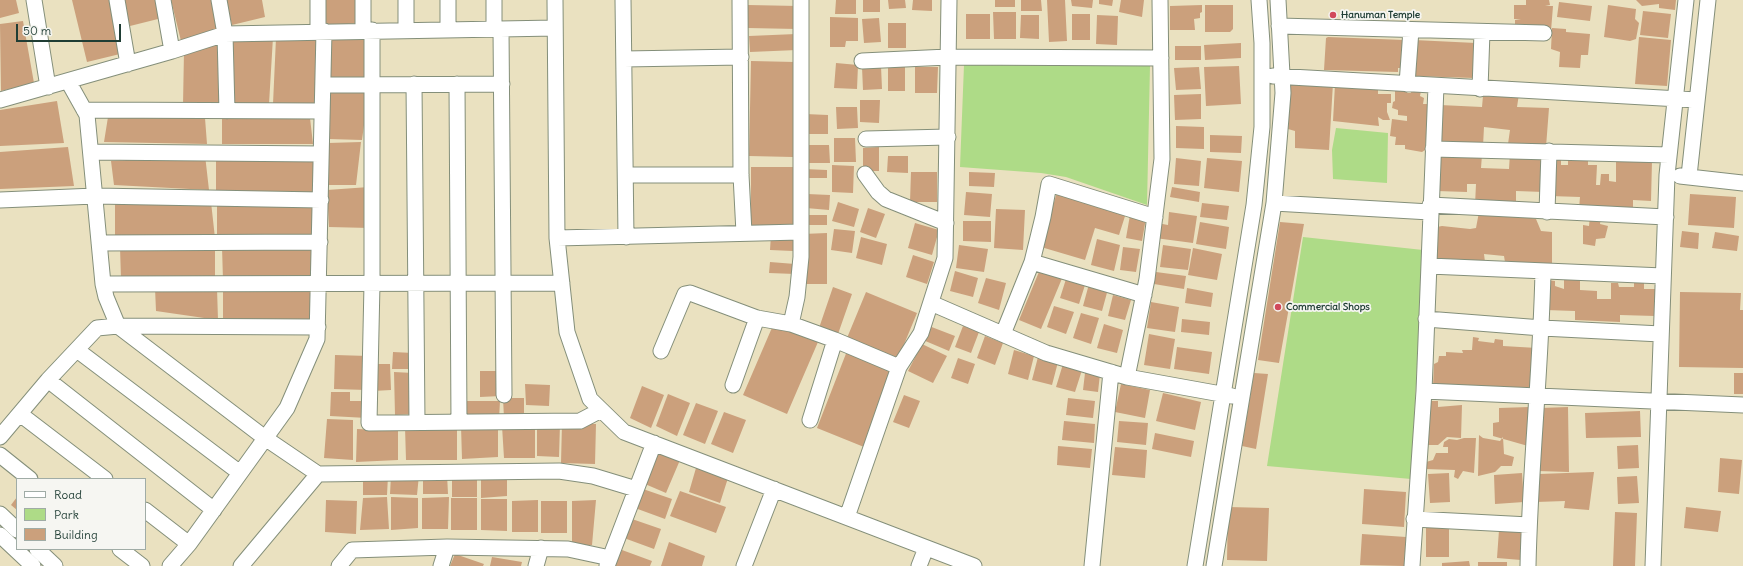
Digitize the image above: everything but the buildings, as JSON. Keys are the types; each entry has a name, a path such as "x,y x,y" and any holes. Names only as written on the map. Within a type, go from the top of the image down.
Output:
{"street":[{"path":"34,0 48,87"},
{"path":"117,0 128,64"},
{"path":"163,0 172,51"},
{"path":"219,0 225,34 227,110"},
{"path":"170,566 189,544 287,408 317,339 323,85 318,0"},
{"path":"363,0 368,30 372,85 370,423 580,421 601,410"},
{"path":"406,0 406,30"},
{"path":"448,0 448,29"},
{"path":"494,0 498,29 502,84 504,395"},
{"path":"555,0 556,238 567,332 590,400 624,432 974,566"},
{"path":"623,0 626,237"},
{"path":"740,0 741,175 744,233"},
{"path":"791,324 797,296 801,257 801,0"},
{"path":"847,518 899,367 921,333 945,258 949,0"},
{"path":"1127,377 1144,296 1162,159 1160,0"},
{"path":"1195,566 1254,206 1262,127 1262,76 1259,0"},
{"path":"1214,566 1274,203 1283,93 1278,0"},
{"path":"1653,566 1667,175 1686,0"},
{"path":"1689,176 1708,0"},
{"path":"1279,26 1544,33"},
{"path":"0,100 128,64 225,34 368,30 555,28"},
{"path":"1406,84 1411,30"},
{"path":"1480,88 1482,32"},
{"path":"624,59 741,57"},
{"path":"862,61 948,57 1161,58"},
{"path":"1262,76 1675,100 1697,100"},
{"path":"68,81 87,115 103,284 106,297 118,326 265,438 318,474 559,471 593,476 636,490"},
{"path":"414,84 417,422"},
{"path":"457,84 459,422"},
{"path":"323,85 502,84"},
{"path":"1412,566 1414,519 1424,391 1436,86"},
{"path":"84,110 322,111"},
{"path":"866,139 948,138"},
{"path":"1433,149 1669,155"},
{"path":"1547,212 1549,151"},
{"path":"90,152 321,154"},
{"path":"626,174 741,175"},
{"path":"865,174 878,192 886,199 946,223"},
{"path":"1667,175 1689,176 1743,183"},
{"path":"1004,334 1032,262 1049,184 1155,217"},
{"path":"0,200 95,196 320,200"},
{"path":"1274,203 1666,217"},
{"path":"556,238 800,232"},
{"path":"99,242 320,242"},
{"path":"1032,262 1144,296"},
{"path":"1429,266 1663,276"},
{"path":"1528,566 1529,525 1542,328 1542,271"},
{"path":"103,284 562,283"},
{"path":"660,351 685,294 690,292 757,318 791,324 899,367"},
{"path":"931,304 1046,353 1127,377 1242,398"},
{"path":"733,385 757,318"},
{"path":"1426,319 1542,328 1661,334"},
{"path":"0,438 48,380 97,328 118,326 318,328"},
{"path":"810,420 834,340"},
{"path":"77,350 240,472"},
{"path":"1092,566 1111,372"},
{"path":"48,380 214,510"},
{"path":"1424,391 1538,398 1743,405"},
{"path":"20,414 103,478"},
{"path":"339,566 352,550 447,547 568,549 609,562 654,443"},
{"path":"0,455 29,478"},
{"path":"241,566 318,474"},
{"path":"744,566 774,489"},
{"path":"146,511 189,544"},
{"path":"0,514 16,529"},
{"path":"1414,519 1529,525"},
{"path":"0,535 33,566"},
{"path":"441,566 447,547"},
{"path":"536,566 541,548"},
{"path":"919,566 926,548"},
{"path":"38,550 55,566"},
{"path":"121,550 142,566"}],"green space":[{"path":"964,65 1150,66 1147,205 1066,177 1041,173 960,167"},
{"path":"1336,128 1388,133 1387,183 1333,179 1332,150"},
{"path":"1303,237 1423,250 1411,479 1267,466"}],"place":[{"name":"Hanuman Temple","path":"1333,15"},
{"name":"Commercial Shops","path":"1278,307"}]}
